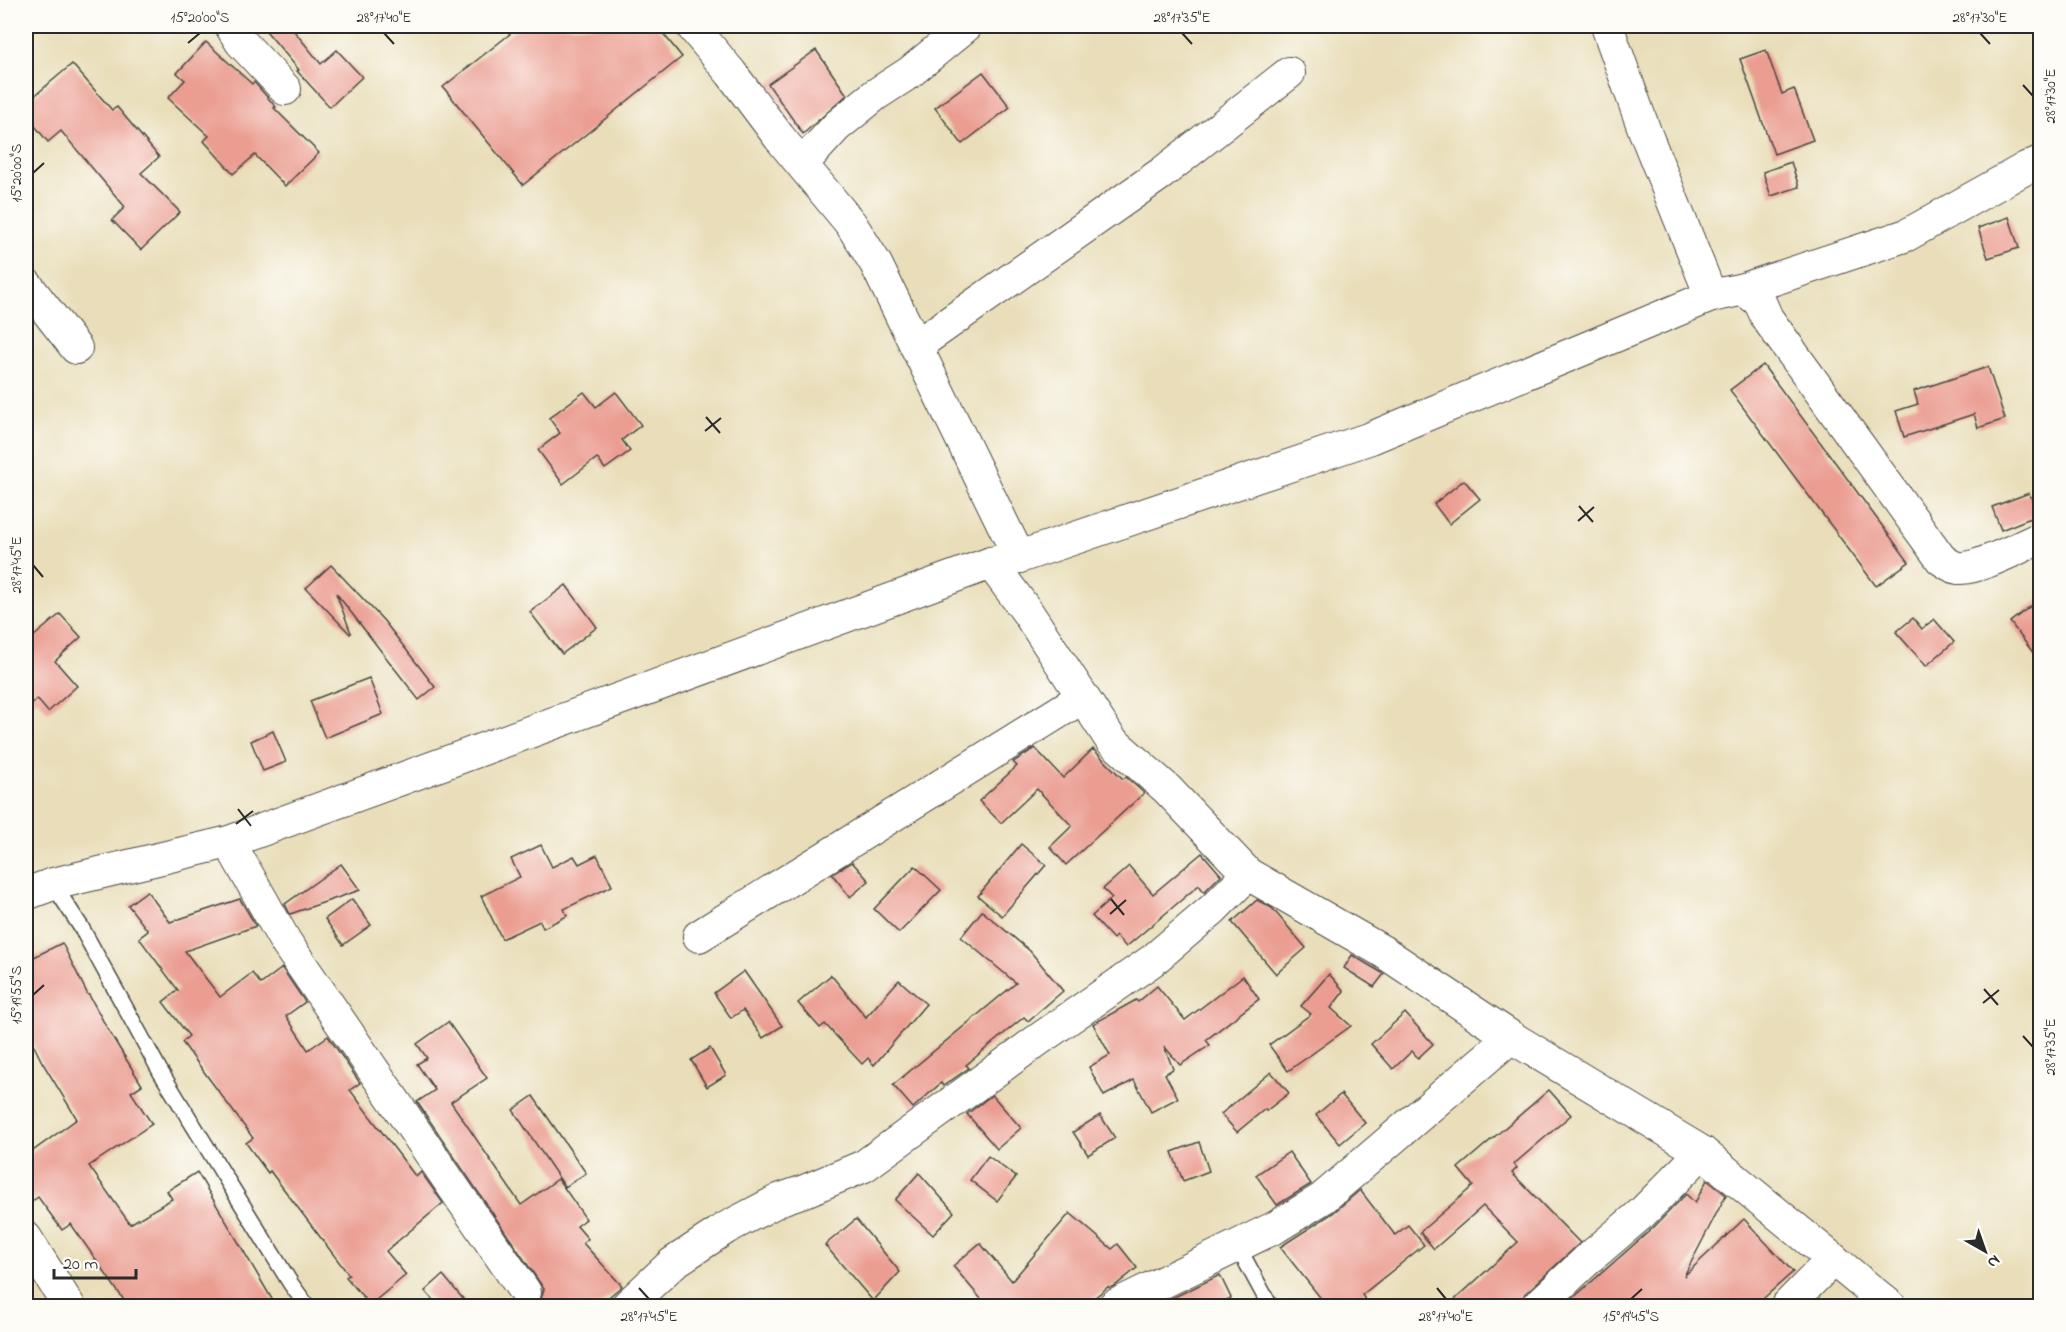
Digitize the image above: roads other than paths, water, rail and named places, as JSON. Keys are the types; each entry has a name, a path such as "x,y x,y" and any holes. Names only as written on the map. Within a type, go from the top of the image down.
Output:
{"street":[{"path":"231,26 241,42 285,88"},
{"path":"692,26 732,74 778,137 851,224 876,264 916,346 1028,613 1111,740 1167,789 1248,874 1382,951 1511,1037 1702,1152 1890,1306"},
{"path":"802,164 837,126 875,95 909,73 966,26"},
{"path":"1607,26 1645,132 1711,296"},
{"path":"916,346 1162,172 1289,73"},
{"path":"39,889 229,842 1005,560 1371,438 1711,296 1744,289 1907,235 2040,162"},
{"path":"26,284 76,348"},
{"path":"1744,289 1760,302 1767,318 1941,559 1950,566 1961,568 1977,565 2040,538"},
{"path":"699,936 1083,697"},
{"path":"229,842 285,941 525,1292"},
{"path":"627,1306 673,1263 726,1228 780,1199 864,1166 1153,960 1248,874"},
{"path":"1114,1306 1276,1227 1323,1198 1511,1037"},
{"path":"1538,1306 1642,1213 1702,1152"},
{"path":"26,1238 69,1306"},
{"path":"1787,1306 1833,1259"}],"lane":[{"path":"39,889 81,927 160,1071 307,1306"},
{"path":"1237,1245 1270,1306"}]}
